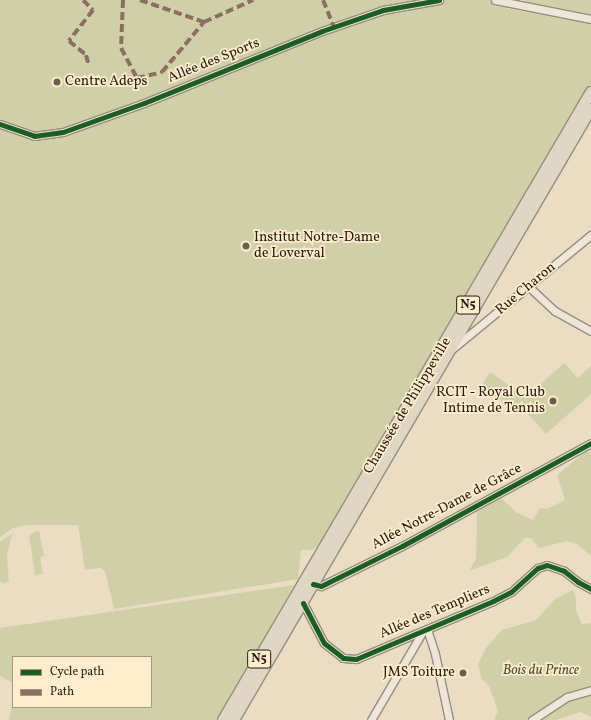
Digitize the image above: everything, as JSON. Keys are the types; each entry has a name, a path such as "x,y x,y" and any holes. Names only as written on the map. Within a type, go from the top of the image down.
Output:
{"main road":[{"name":"Chaussée de Philippeville","path":"234,720 309,581 591,92"},
{"name":"Chaussée de Philippeville","path":"309,581 450,349 591,109"},
{"name":"Chaussée de Philippeville","path":"223,720 299,600"}],"street":[{"name":"Allée des Sports","path":"0,124 34,136 63,132 144,103 322,31 383,10 438,0"},
{"path":"495,0 591,18"},
{"name":"Rue Charon","path":"440,352 450,349 591,235"},
{"path":"528,286 555,311 591,331"},
{"name":"Allée Notre-Dame de Grâce","path":"309,581 321,586 402,546 591,443"},
{"name":"Allée des Templiers","path":"299,600 324,643 343,658 356,659 511,592 531,573 547,565 564,571 591,589"},
{"path":"371,720 425,630"},
{"path":"425,630 436,654 449,720"},
{"path":"532,720 567,697 591,690"}],"green space":[{"name":"Institut Notre-Dame de Loverval","path":"0,0 508,0 507,8 526,12 525,0 591,0 591,85 320,545 312,550 301,550 298,579 114,609 105,571 101,568 85,570 78,525 27,525 13,528 0,537"},
{"name":"RCIT - Royal Club Intime de Tennis","path":"564,363 578,378 591,366 591,394 546,434 519,404 513,409 481,387 490,372 526,397"},
{"path":"586,451 591,454 591,556 577,544 567,541 539,548 531,538 525,538 507,557 469,571 476,559 477,512 500,497 516,512 533,520 540,508 547,509 565,500 557,475"},
{"path":"39,530 44,556 40,557 43,574 35,575 29,535"},
{"path":"12,534 7,556 9,582 3,583 0,581 0,542"},
{"path":"294,585 219,720 9,720 12,705 12,708 152,708 152,656 12,656 12,682 0,676 0,628"},
{"name":"Bois du Prince","path":"573,590 576,598 576,610 582,624 591,623 591,717 580,712 556,720 494,720 498,711 489,686 481,678 478,664 486,648 502,630 536,620 555,599"}],"marked path":[{"path":"83,0 93,10 69,41 86,55 89,66"},
{"path":"123,0 121,48 137,78 162,72 204,22"},
{"path":"140,0 204,22 253,0"},
{"path":"323,0 334,27"}],"cycle path":[{"path":"0,124 34,136 63,132 144,103 322,31 383,10 439,0"},
{"path":"313,584 321,586 402,546 591,443"},
{"path":"303,603 324,643 343,658 356,659 493,601 511,592 538,568 547,565 564,571 578,582 591,589"}],"place":[{"name":"Centre Adeps","path":"57,82"},
{"name":"Institut Notre-Dame de Loverval","path":"246,246"},
{"name":"RCIT - Royal Club Intime de Tennis","path":"553,401"},
{"name":"JMS Toiture","path":"463,673"}]}
